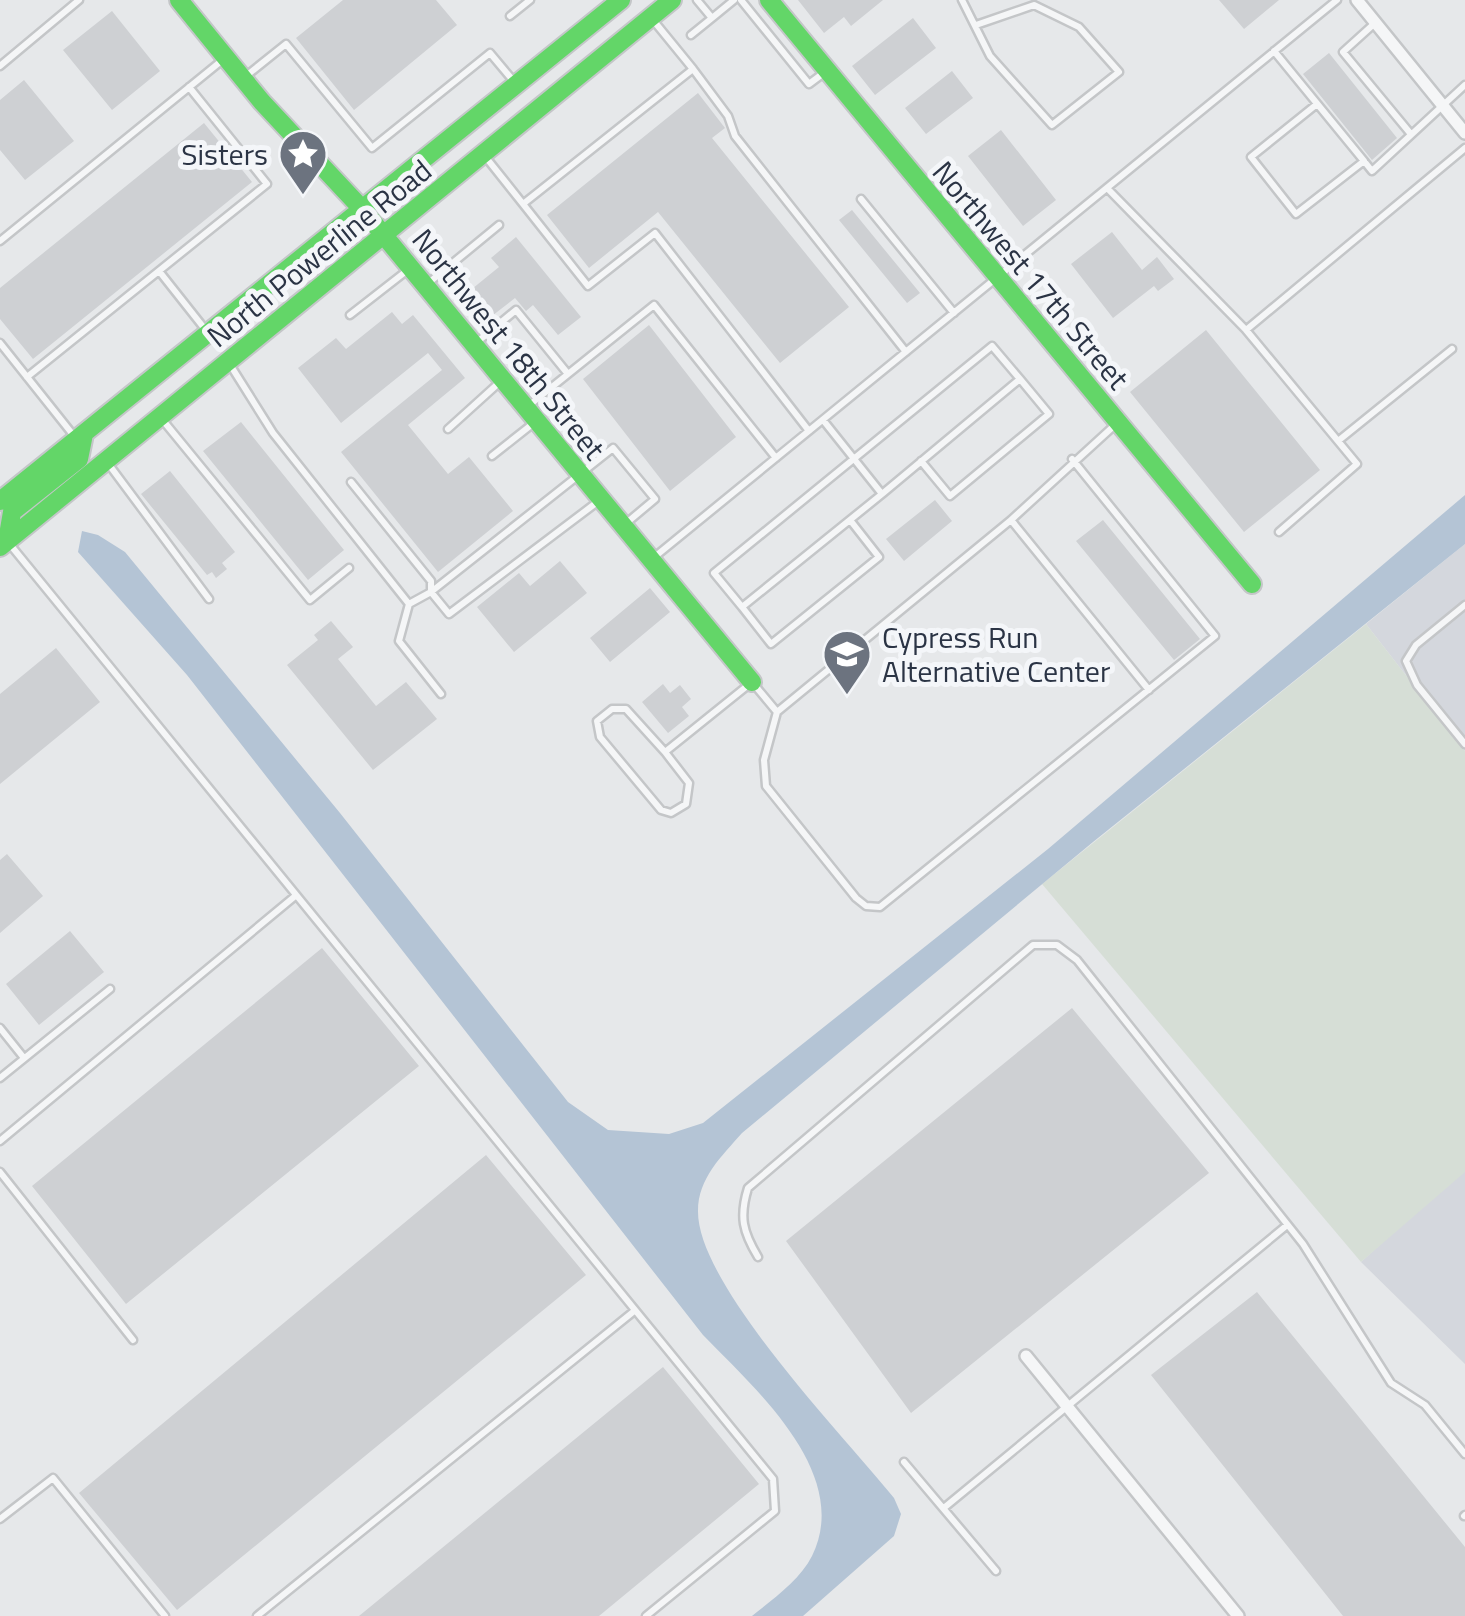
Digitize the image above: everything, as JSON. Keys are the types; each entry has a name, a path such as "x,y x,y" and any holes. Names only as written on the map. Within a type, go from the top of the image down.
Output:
{"main road":[{"name":"Northwest 18th Street","path":"179,0 243,78 363,210 752,682"},
{"name":"North Powerline Road","path":"0,501 621,0"},
{"name":"North Powerline Road","path":"4,544 672,0"},
{"name":"Northwest 17th Street","path":"769,0 1252,584"},
{"path":"4,544 12,512 79,458 81,436"}],"street":[{"path":"1357,0 1465,133"},
{"path":"1026,1356 1238,1616"}],"lane":[{"path":"0,66 79,0"},
{"path":"510,16 530,0"},
{"path":"697,0 712,18"},
{"path":"690,35 738,0 810,84 827,70"},
{"path":"962,0 990,56 1052,126 1119,72 1079,27 1034,4 976,24"},
{"path":"651,560 1337,0"},
{"path":"651,17 728,116 734,136 906,352"},
{"path":"1376,23 1343,52 1410,133"},
{"path":"243,78 286,44 372,148 490,53 516,85"},
{"path":"1274,51 1372,171 1465,85"},
{"path":"0,240 226,57"},
{"path":"523,204 693,69"},
{"path":"27,377 267,184 189,87"},
{"path":"1317,104 1251,157 1296,214 1364,162"},
{"path":"1246,330 1465,148"},
{"path":"484,154 588,286 655,233 809,432"},
{"path":"1107,188 1246,330 1357,464 1278,532"},
{"path":"861,199 954,312"},
{"path":"425,286 500,225"},
{"path":"350,315 410,268"},
{"path":"159,271 209,334"},
{"path":"492,456 568,374 654,304 776,458"},
{"path":"473,345 516,310 568,374"},
{"path":"0,343 81,436"},
{"path":"850,520 879,557 771,644 714,573 853,458 992,346 1050,414 950,496 922,462"},
{"path":"1338,441 1452,349"},
{"path":"228,362 272,433 409,604"},
{"path":"742,607 1020,379"},
{"path":"448,429 502,380"},
{"path":"160,417 310,600 349,568"},
{"path":"822,420 882,494"},
{"path":"1072,459 1215,636 885,904 872,908 856,898 766,786 764,760 777,712 1011,520 1072,459 1118,422"},
{"path":"441,694 399,641 409,604 430,592 612,448 654,500 623,526"},
{"path":"106,461 209,599"},
{"path":"350,482 431,581 430,592 449,614 601,499"},
{"path":"1011,520 1149,690"},
{"path":"4,544 773,1479 775,1510 646,1616"},
{"path":"1465,605 1416,645 1406,661 1417,685 1465,744"},
{"path":"665,752 752,682 777,712"},
{"path":"612,709 626,709 665,752 689,783 686,804 671,812 661,810 600,737 597,720 612,709"},
{"path":"0,1142 294,897"},
{"path":"758,1257 743,1231 742,1208 748,1188 1033,946 1057,945 1076,960 1246,1169 1302,1244 1391,1383 1425,1406 1465,1454"},
{"path":"0,1078 110,989"},
{"path":"0,1028 24,1058"},
{"path":"0,1172 133,1340"},
{"path":"944,1507 1286,1226"},
{"path":"257,1616 633,1312"},
{"path":"904,1462 996,1570"},
{"path":"0,1519 53,1478 165,1616"}],"shaded area":[{"path":"1465,544 1465,751 1366,624"},
{"path":"1366,624 1465,751 1465,1172 1361,1262 1042,884"},
{"path":"1465,1168 1465,1364 1361,1262"}],"water":[{"path":"1465,495 1465,544 1093,842 742,1133 707,1178 698,1211 704,1242 721,1278 777,1359 894,1498 901,1514 894,1536 803,1616 752,1616 801,1573 812,1556 821,1525 819,1494 809,1463 792,1434 703,1335 187,675 78,552 82,531 98,535 125,552 340,813 568,1102 608,1130 669,1134 703,1123 1048,849"}],"building":[{"path":"343,0 436,0 457,25 354,110 296,38"},
{"path":"798,0 883,0 851,26 844,17 824,33"},
{"path":"1219,0 1279,0 1244,29"},
{"path":"112,11 160,71 112,110 63,50"},
{"path":"913,18 936,48 875,95 852,66"},
{"path":"1329,53 1397,138 1372,160 1303,74"},
{"path":"952,71 973,98 926,134 905,108"},
{"path":"24,80 74,141 25,180 0,150 0,100"},
{"path":"698,93 725,128 712,138 849,307 780,363 658,212 589,268 547,215"},
{"path":"204,123 252,182 33,359 0,319 0,288"},
{"path":"1001,130 1056,200 1023,226 968,156"},
{"path":"852,210 920,293 907,303 839,220"},
{"path":"1112,232 1142,270 1157,257 1174,279 1158,291 1154,286 1113,318 1071,264"},
{"path":"516,237 581,317 558,335 533,305 526,311 515,298 488,319 467,293 499,267 491,258"},
{"path":"392,312 402,324 413,315 465,378 408,425 448,474 469,457 513,511 438,572 341,452 442,370 428,353 341,423 298,368 336,338 346,349"},
{"path":"649,325 736,437 670,491 583,379"},
{"path":"1206,330 1320,470 1244,532 1130,392"},
{"path":"241,422 344,550 308,580 203,451"},
{"path":"170,471 235,552 222,563 227,569 216,578 212,572 207,575 141,494"},
{"path":"935,500 952,521 904,561 886,539"},
{"path":"1103,520 1200,639 1174,660 1076,541"},
{"path":"560,561 587,593 514,652 477,607 519,573 530,586"},
{"path":"650,588 670,612 610,662 590,638"},
{"path":"331,621 353,647 338,659 376,706 406,682 437,719 373,770 287,665 318,640 314,635"},
{"path":"56,648 100,702 0,784 0,694"},
{"path":"663,684 670,693 680,685 691,699 682,707 689,716 668,733 642,702"},
{"path":"7,854 43,896 0,933 0,860"},
{"path":"70,931 104,972 39,1025 6,984"},
{"path":"322,948 419,1066 126,1304 32,1186"},
{"path":"1072,1008 1209,1173 911,1413 786,1241"},
{"path":"486,1155 586,1275 177,1610 79,1493"},
{"path":"1257,1292 1465,1547 1465,1616 1343,1616 1151,1375"},
{"path":"663,1367 759,1484 599,1616 359,1616"}],"traffic: fast":[{"path":"179,0 262,102 363,210 752,682"},
{"path":"0,501 621,0"},
{"path":"0,547 672,0"},
{"path":"769,0 1252,584"},
{"path":"7,541 12,512 79,459 84,434"}],"place":[{"name":"Sisters","path":"303,196"},
{"name":"Cypress Run Alternative Center","path":"847,696"}]}
